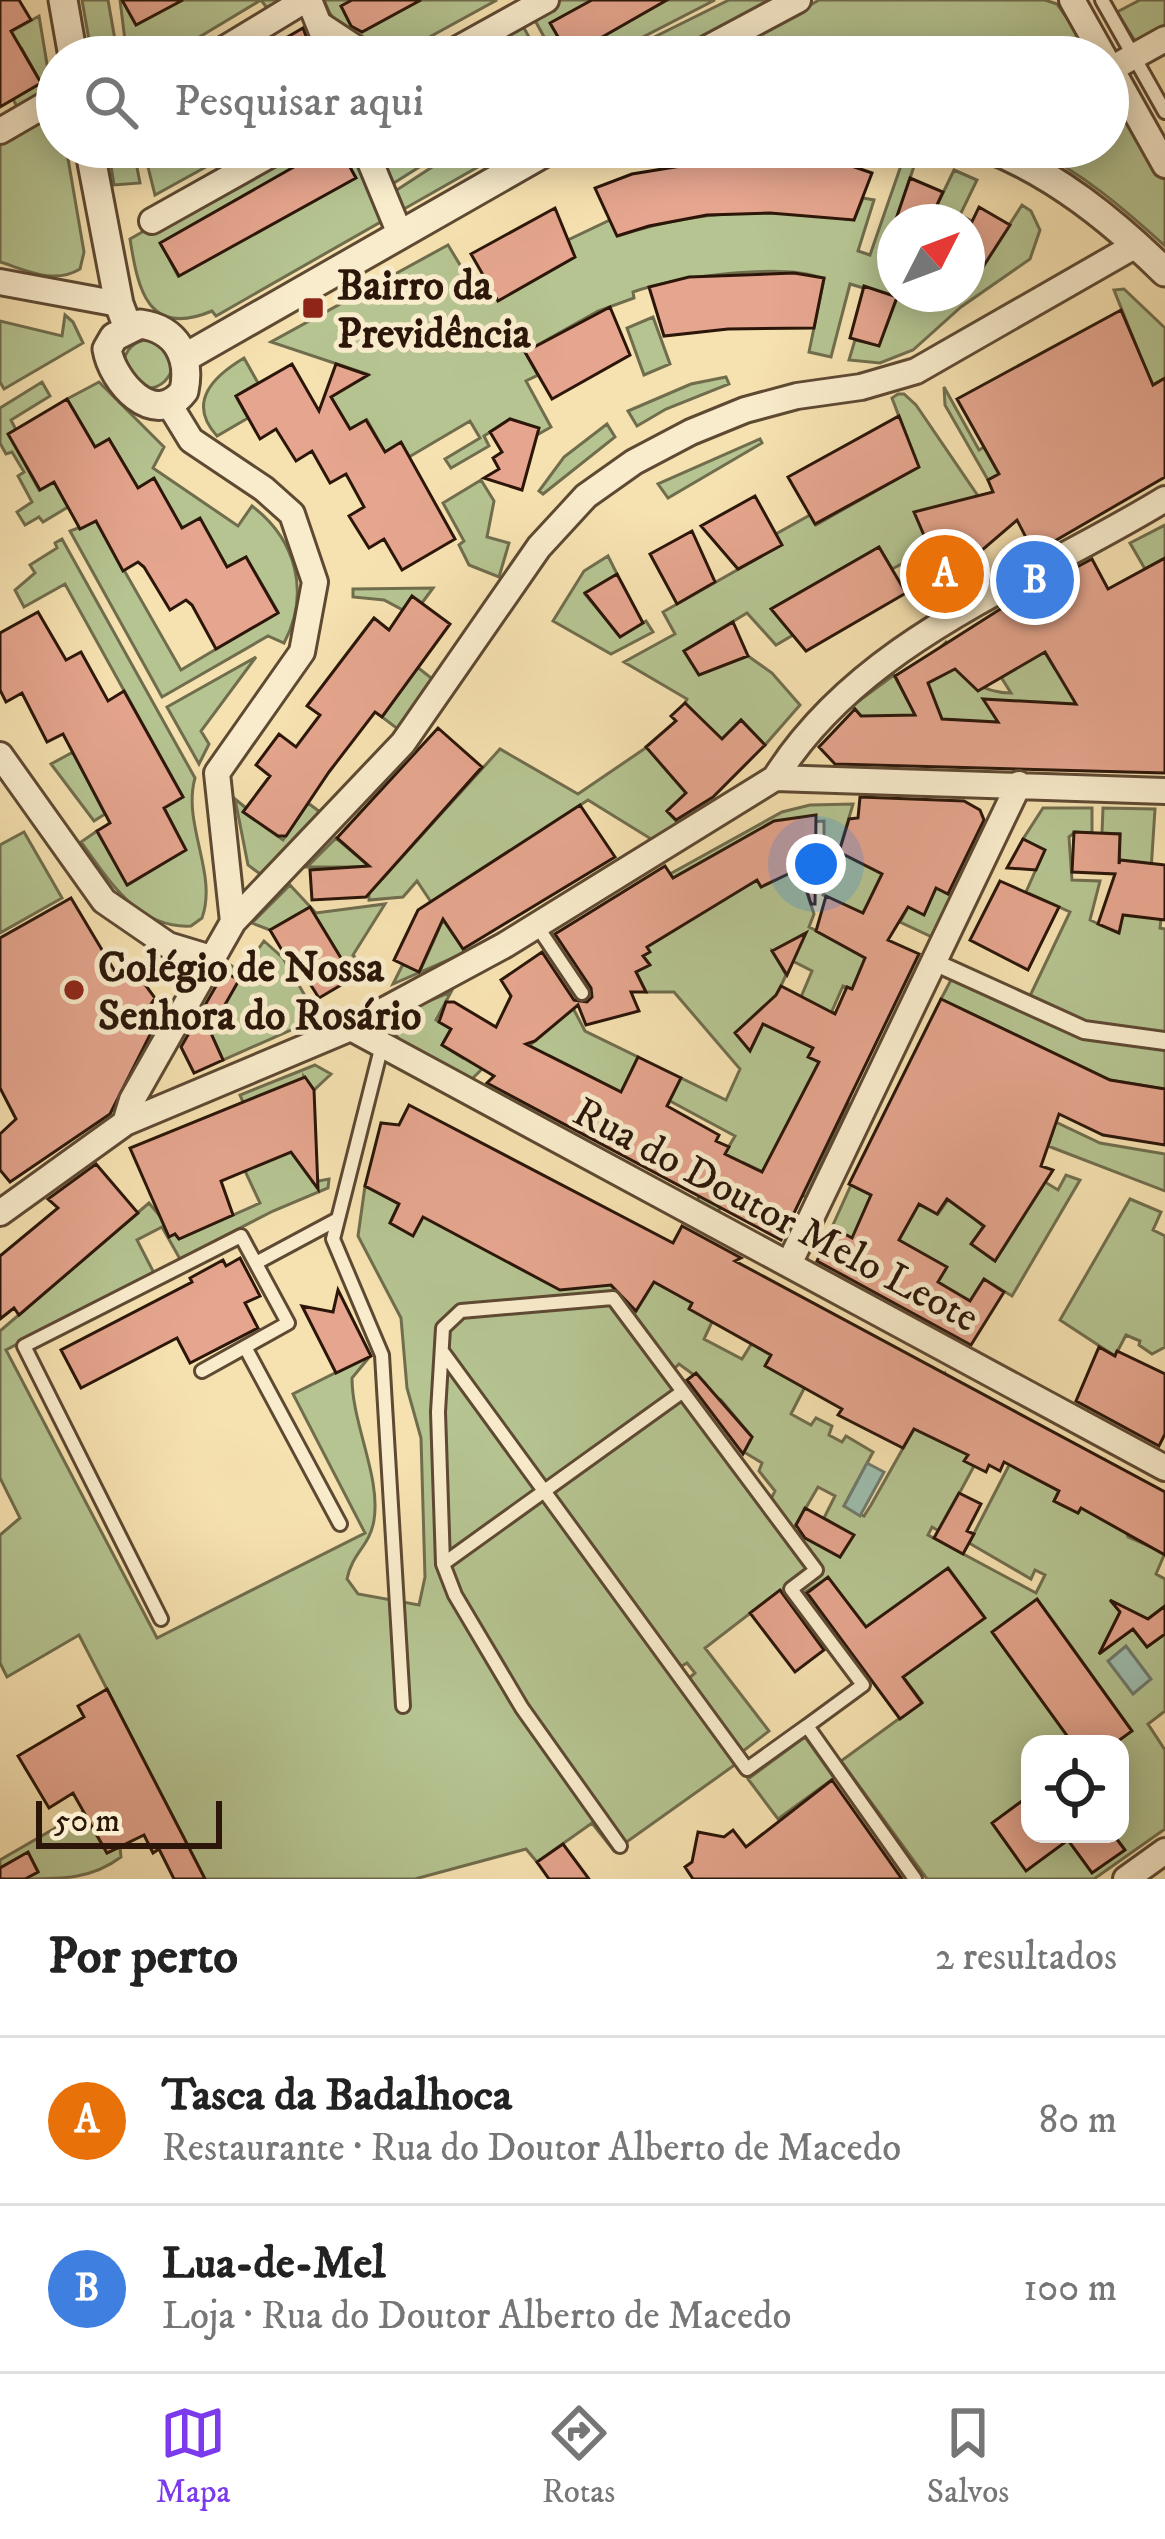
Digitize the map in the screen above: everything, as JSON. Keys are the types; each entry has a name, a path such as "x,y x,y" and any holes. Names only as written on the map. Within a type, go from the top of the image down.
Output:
{"street":[{"path":"63,0 69,36"},
{"path":"246,36 307,0 325,36"},
{"path":"481,36 545,0"},
{"path":"736,36 798,0"},
{"path":"1072,0 1093,36"},
{"path":"322,26 337,36"},
{"path":"1129,57 1165,39"},
{"path":"1129,101 1165,165"},
{"path":"0,131 36,110"},
{"path":"0,282 123,316 140,324 154,326 170,336 186,357 184,392 170,404 154,405 129,393 110,368 107,349 123,316 93,168"},
{"path":"152,221 247,168"},
{"path":"373,168 400,234"},
{"path":"186,357 517,168"},
{"path":"1030,168 1084,201 1165,272"},
{"path":"125,1123 132,1100 232,922 404,742 539,547 586,496 653,452 745,410 797,396 861,387 916,370 1136,245"},
{"path":"170,404 191,440 264,489 292,514 314,572 302,652 217,773 232,922"},
{"path":"0,1213 125,1123 351,1028 537,925 775,778 798,742 857,681 950,619 1165,499"},
{"path":"0,755 104,901 168,945 211,958"},
{"path":"775,778 1165,791"},
{"path":"789,1264 1019,784"},
{"path":"934,962 1084,1030 1165,1041"},
{"name":"Rua do Doutor Melo Leote","path":"351,1028 1165,1468"},
{"path":"1126,1879 1165,1851"}],"lane":[{"path":"1102,0 1123,36"},
{"path":"1129,47 1165,112"},
{"path":"537,925 582,993"},
{"path":"382,1044 333,1239 382,1354 403,1706"},
{"path":"256,1263 338,1219"},
{"path":"161,1619 24,1346 241,1236 288,1323 202,1371"},
{"path":"441,1350 747,1769 862,1685 791,1589 816,1570 613,1298 461,1311 443,1328 441,1350 443,1564 455,1595 522,1708 620,1846"},
{"path":"245,1347 340,1524"},
{"path":"443,1564 682,1392"},
{"path":"807,1726 915,1879"}],"green space":[{"path":"82,0 108,0 114,36 88,36"},
{"path":"120,0 261,0 201,36 124,36"},
{"path":"324,0 497,0 431,36 348,36"},
{"path":"554,0 715,0 645,36 544,36 531,13"},
{"path":"729,0 769,0 706,36 656,36"},
{"path":"819,0 1045,0 1057,4 1079,36 757,36"},
{"path":"1140,0 1165,0 1165,39 1142,52 1117,12"},
{"path":"39,16 42,36 36,36 36,74 22,49 2,60 0,38"},
{"path":"519,19 528,36 489,36"},
{"path":"36,86 36,96 17,107 13,99"},
{"path":"1129,116 1165,180 1165,246 1133,218 1067,168 1129,168"},
{"path":"36,120 36,168 70,168 84,252 80,269 50,276 0,262 0,140"},
{"path":"111,168 137,168 140,183 114,185"},
{"path":"148,168 204,168 155,195"},
{"path":"254,168 292,168 161,243 178,276 313,168 361,168 384,220 216,316 212,311 190,318 160,314 150,304 137,276 130,239"},
{"path":"378,168 418,168 386,188"},
{"path":"431,168 476,168 397,213 389,195"},
{"path":"900,168 913,168 902,204 888,204"},
{"path":"954,170 977,180 965,204 938,204"},
{"path":"863,198 874,200 858,251 870,255 877,235 877,292 850,284 831,357 809,352 824,279 756,272 651,286 525,352 538,375 526,381 551,427 537,435 537,428 510,419 484,436 489,446 451,468 445,459 480,438 470,421 409,457 401,443 385,452 367,420 350,429 331,397 367,374 271,342 448,245 477,293 574,256 568,240 610,220 618,236 735,213 854,220"},
{"path":"1022,205 1031,211 1040,230 1030,259 985,290 985,263"},
{"path":"1124,289 1165,328 1165,378 988,480 945,405 944,387 979,450 1124,368 1138,350 1114,290"},
{"path":"892,312 955,312 913,350 880,363 849,360 855,340 879,345"},
{"path":"65,315 83,343 4,389 0,321 62,336"},
{"path":"653,317 670,364 644,375 627,328"},
{"path":"148,340 165,347 172,364 165,381 148,388 131,381 124,364 131,347"},
{"path":"244,358 258,383 236,396 248,418 217,436 208,424 204,401 214,382"},
{"path":"726,377 729,384 637,426 628,411 691,384"},
{"path":"42,382 50,396 11,420 16,430 9,434 39,490 54,482 68,507 43,522 39,517 25,525 17,512 32,502 18,476 24,472 0,443 0,408"},
{"path":"99,382 164,447 153,468 238,526 252,506 280,535 295,569 296,606 284,643 268,636 162,697 70,531 96,521 181,670 278,612 246,557 227,567 200,519 182,528 154,479 138,488 109,439 95,447 67,399"},
{"path":"898,394 916,405 978,496 929,552 945,582 938,586 946,599 934,600 913,558 892,569 879,547 772,609 793,635 776,645 747,613 684,651 699,675 748,656 772,673 800,705 765,745 741,720 721,740 685,703 687,699 624,662 675,634 663,612 781,545 776,534 810,515 816,525 918,467 892,398"},
{"path":"607,424 615,437 543,494 539,491 564,457"},
{"path":"760,439 762,443 668,498 658,484"},
{"path":"481,480 494,501 487,537 509,543 499,577 469,565 459,545 464,541 443,503"},
{"path":"1165,525 1165,558 1145,569 1130,543"},
{"path":"62,539 195,778 193,813 206,901 202,918 191,926 172,925 140,911 81,842 97,831 128,885 185,850 164,808 183,797 65,584 24,607 15,590 35,573 30,565 57,548 55,543"},
{"path":"608,556 617,574 585,594 620,636 646,621 653,632 611,654 553,621 584,571"},
{"path":"433,588 422,603 412,597 403,610 384,600 353,597 353,589"},
{"path":"946,642 971,679 998,692 1011,693 1001,677 1041,646 1055,669 1165,699 998,717 997,726 862,717 852,706 894,675 907,699 932,694 928,683 948,672 937,651"},
{"path":"256,657 201,731 209,744 199,764 167,707"},
{"path":"407,659 435,681 399,730 382,717 403,687"},
{"path":"647,747 687,792 667,811 680,825 656,842 588,800 431,902 417,881 403,897 369,900 368,867 307,867 336,838 383,878 500,749 578,794"},
{"path":"73,752 105,814 94,821 51,764"},
{"path":"235,799 246,808 244,812 283,840 308,803 320,812 260,874 248,865"},
{"path":"853,804 839,852 901,883 882,922 864,995 843,986 832,1011 854,1023 850,1029 801,997 812,971 773,951 786,975 763,1024 791,1037 796,1029 817,1040 809,1057 833,1069 827,1093 849,1104 806,1197 757,1180 761,1171 744,1163 717,1214 696,1202 735,1136 670,1101 663,1113 550,1056 516,1057 573,1008 585,1031 638,1057 630,1075 681,1078 726,1100 740,1069 674,992 646,992 636,972 649,964 632,924 656,941 754,882 818,860 824,821 770,824 673,878 670,874 782,812 810,805","holes":["828,878 823,895 860,913 836,940 809,927 814,914 804,884"]},
{"path":"1043,808 1092,808 1092,833 1075,832 1069,837 1072,880 1100,881 1090,920 1118,933 1120,834 1102,833 1103,808 1155,809 1148,917 1161,919 1160,928 1165,929 1165,1089 1110,1080 941,999 952,978 1029,998 1070,912 1026,892 1044,851 1023,839"},
{"path":"24,832 62,898 0,933 0,845"},
{"path":"290,885 316,913 385,904 353,955 368,972 353,978 310,907 270,930 252,923"},
{"path":"936,888 952,896 932,937 900,922 908,907 924,914"},
{"path":"443,920 466,952 393,984 403,964 420,971"},
{"path":"264,941 283,958 318,1018 223,1060 200,1009 202,1004 218,1016 238,981 223,971 227,963 242,972"},
{"path":"451,992 436,1020 451,1029 442,1045 463,1058 490,1061 472,1079 401,1042 392,1030 406,1010"},
{"path":"315,1065 331,1074 314,1090 304,1077 313,1182 329,1179 328,1188 180,1259 162,1227 137,1240 154,1273 6,1350 157,1638 365,1533 293,1394 371,1355 352,1378 374,1486 374,1520 347,1579 358,1594 419,1605 425,1577 421,1438 407,1388 401,1318 358,1236 365,1186 399,1204 390,1223 412,1235 423,1217 607,1280 633,1313 656,1276 708,1309 704,1317 712,1322 704,1339 742,1359 752,1343 811,1375 791,1414 811,1425 816,1418 832,1426 829,1435 842,1442 846,1436 873,1452 844,1506 864,1516 945,1374 971,1449 965,1461 974,1466 939,1531 932,1527 928,1535 1036,1593 1045,1575 1035,1570 1031,1579 969,1543 1020,1444 1015,1468 1059,1491 1054,1501 1078,1513 1105,1461 1128,1537 1165,1553 1156,1574 1165,1579 1165,1606 1148,1619 1123,1607 1101,1651 1133,1629 1147,1647 1165,1634 1165,1711 1148,1724 1165,1750 1165,1829 1094,1879 927,1879 841,1761 922,1702 828,1578 789,1602 779,1591 705,1648 769,1731 742,1752 687,1680 695,1673 687,1663 680,1667 676,1662 668,1668 736,1764 614,1851 592,1823 537,1862 526,1849 415,1879 205,1879 79,1635 7,1677 0,1663 0,1535 20,1518 0,1478 0,1331 149,1203 179,1239 260,1203 245,1171 268,1160 240,1095","holes":["679,1364 705,1383 702,1390 721,1400 752,1437 744,1452 762,1463 759,1471 775,1491 771,1499 674,1369","818,1487 835,1496 824,1518 853,1535 840,1557 793,1530"]},
{"path":"1001,1096 1100,1143 1165,1154 1165,1191 1048,1146 1052,1133"},
{"path":"972,1165 976,1220 982,1229 1045,1182 1058,1190 1066,1175 1080,1180 1012,1296 984,1279 970,1301 951,1290 932,1324 917,1316 946,1267 884,1247 912,1201 938,1214"},
{"path":"851,1185 871,1195 859,1242 832,1227"},
{"path":"1130,1199 1161,1212 1153,1230 1165,1236 1165,1347 1152,1354 1126,1335 1115,1356 1060,1320"},
{"path":"805,1737 834,1778 778,1819 748,1779"},
{"path":"83,1812 107,1853 120,1847 121,1857 99,1870 64,1878 25,1879 38,1871 28,1853 0,1868 0,1860"}],"shaded area":[{"path":"867,1463 884,1472 860,1516 844,1506"},
{"path":"1126,1646 1151,1679 1133,1694 1108,1661"}],"building":[{"path":"0,0 19,0 31,20 11,31 36,74 36,86 0,107"},
{"path":"122,0 183,0 136,25"},
{"path":"352,0 421,0 362,32 351,26 341,6"},
{"path":"592,0 667,0 604,36 557,36 550,23"},
{"path":"292,168 351,168 356,178 179,276 160,243"},
{"path":"669,168 857,168 872,173 854,220 770,213 707,215 617,236 595,188 632,174"},
{"path":"910,178 943,192 937,204 901,204"},
{"path":"555,208 575,257 498,301 471,254"},
{"path":"985,210 1010,225 985,264"},
{"path":"794,273 824,278 814,328 664,336 649,287 689,277"},
{"path":"864,286 877,290 877,312 891,312 879,346 850,338"},
{"path":"610,307 630,355 552,399 525,352"},
{"path":"1121,310 1153,385 1165,378 1165,477 1034,553 1017,520 975,556 988,578 947,601 938,586 944,582 914,512 993,492 988,480 999,474 957,399"},
{"path":"292,364 319,411 336,364 368,375 331,397 350,429 366,420 385,452 401,442 455,539 402,570 384,539 369,548 349,516 364,507 346,474 330,483 312,451 296,461 276,429 260,439 236,396"},
{"path":"67,399 95,447 109,439 138,488 154,478 182,528 200,518 227,567 246,557 278,613 216,649 192,605 186,600 170,610 138,562 123,571 96,521 80,529 54,482 40,490 8,434"},
{"path":"899,416 919,467 815,524 788,477"},
{"path":"510,419 539,428 522,490 484,478 499,469 493,458 502,452 490,432"},
{"path":"755,496 782,545 738,569 701,526"},
{"path":"692,531 715,582 677,604 650,554"},
{"path":"879,547 906,593 806,651 771,609"},
{"path":"1165,558 1165,773 835,764 819,747 855,709 861,716 915,715 895,676 1013,601 1092,559 1108,589","holes":["1045,652 1076,704 983,699 998,722 942,719 928,683 955,669 978,691"]},
{"path":"617,574 643,623 620,637 585,593"},
{"path":"412,596 450,624 382,717 375,712 286,836 278,836 243,812 270,776 256,765 279,734 296,747 320,715 307,706 374,618 389,630"},
{"path":"38,612 66,660 81,652 108,701 124,691 183,797 164,808 186,850 127,885 97,831 110,823 63,734 47,742 22,693 6,702 0,690 0,633"},
{"path":"733,622 748,656 699,675 684,651"},
{"path":"685,703 722,739 741,720 765,745 713,797 676,820 667,811 686,793 646,747 676,721 671,716"},
{"path":"438,728 482,767 366,897 312,900 310,870 369,866 337,838"},
{"path":"860,797 964,801 980,810 984,820 948,894 936,888 924,915 908,907 888,940 919,954 781,1240 487,1083 494,1076 442,1045 451,1029 439,1022 446,1002 496,1027 511,996 501,980 542,952 574,1000 587,1002 591,988 555,934 665,866 673,878 774,821 816,815 815,904 811,904 798,863 788,874 761,887 757,880 647,947 650,952 643,956 650,965 636,972 646,992 631,992 639,1011 586,1025 578,1005 526,1044 621,1092 638,1057 681,1078 667,1106 719,1135 716,1141 729,1147 725,1154 762,1172 819,1062 808,1057 813,1048 763,1024 750,1051 735,1033 781,986 835,1014 847,987 852,989 865,958 816,931 826,896 863,913 882,874 839,852 849,819 858,818"},
{"path":"580,805 615,857 463,949 443,919 419,972 394,960 418,910"},
{"path":"1074,832 1120,834 1119,864 1120,860 1165,865 1165,920 1123,915 1119,933 1098,924 1115,874 1072,872"},
{"path":"1023,839 1045,850 1036,870 1007,868"},
{"path":"1000,881 1059,907 1028,970 970,940"},
{"name":"Colégio de Nossa Senhora do Rosário","path":"71,898 120,980 135,971 155,998 138,1024 152,1031 110,1114 10,1182 0,1170 0,1134 16,1119 0,1088 0,938"},
{"path":"310,907 353,978 319,998 270,930"},
{"path":"806,933 787,975 772,951"},
{"path":"224,972 239,980 210,1031 223,1060 194,1073 181,1047"},
{"path":"941,999 1110,1080 1165,1089 1165,1145 1103,1135 1059,1114 1041,1166 1053,1170 995,1261 971,1244 984,1226 947,1199 937,1214 919,1204 899,1240 947,1267 938,1282 970,1301 984,1279 1004,1292 971,1345 817,1261 832,1227 852,1238 871,1195 849,1184"},
{"path":"305,1077 314,1090 318,1189 291,1152 221,1181 233,1215 179,1239 175,1234 169,1237 130,1148"},
{"path":"409,1105 673,1243 682,1226 741,1258 735,1261 1165,1492 1165,1555 1081,1508 1078,1513 1054,1501 1059,1491 1004,1462 1000,1471 989,1465 986,1472 964,1461 968,1455 914,1429 903,1448 838,1415 842,1409 765,1366 771,1355 689,1309 692,1303 654,1282 636,1311 611,1285 560,1290 423,1217 413,1236 390,1223 399,1204 365,1186 381,1123 399,1125"},
{"path":"96,1164 138,1213 19,1315 14,1308 0,1319 0,1256 58,1208 48,1199"},
{"path":"240,1258 260,1296 245,1303 258,1328 190,1363 177,1338 81,1388 61,1350 192,1282 190,1278 223,1260 226,1266"},
{"path":"338,1290 371,1356 336,1373 302,1306 333,1312"},
{"path":"1099,1347 1165,1374 1165,1434 1159,1446 1076,1401"},
{"path":"696,1373 752,1437 743,1454 687,1380"},
{"path":"959,1493 981,1504 967,1531 974,1534 963,1554 934,1538"},
{"path":"805,1508 854,1535 840,1557 805,1538 796,1525"},
{"path":"948,1568 985,1618 903,1677 922,1703 900,1719 807,1593 828,1577 866,1627"},
{"path":"780,1590 824,1650 795,1672 750,1613"},
{"path":"1037,1599 1132,1731 1126,1735 1066,1735 992,1632"},
{"path":"1110,1600 1148,1619 1165,1606 1165,1634 1147,1647 1133,1629 1099,1654 1120,1612"},
{"path":"107,1689 205,1879 174,1879 159,1849 153,1853 144,1835 107,1853 73,1793 49,1808 18,1756 84,1717 78,1706"},
{"path":"832,1780 902,1879 693,1879 685,1867 692,1862 698,1832 724,1837 733,1830 746,1847"},
{"path":"1021,1802 1021,1843 1064,1843 1026,1871 992,1823"},
{"path":"1070,1843 1120,1843 1125,1850 1092,1873"},
{"path":"563,1844 589,1879 549,1879 537,1862"},
{"path":"28,1852 38,1872 25,1879 0,1879 0,1868"}],"place":[{"name":"Bairro da Previdência","path":"313,308"},
{"name":"Tasca da Badalhoca","path":"945,574"},
{"name":"Lua-de-Mel","path":"1035,580"},
{"name":"Colégio de Nossa Senhora do Rosário","path":"74,990"}]}
